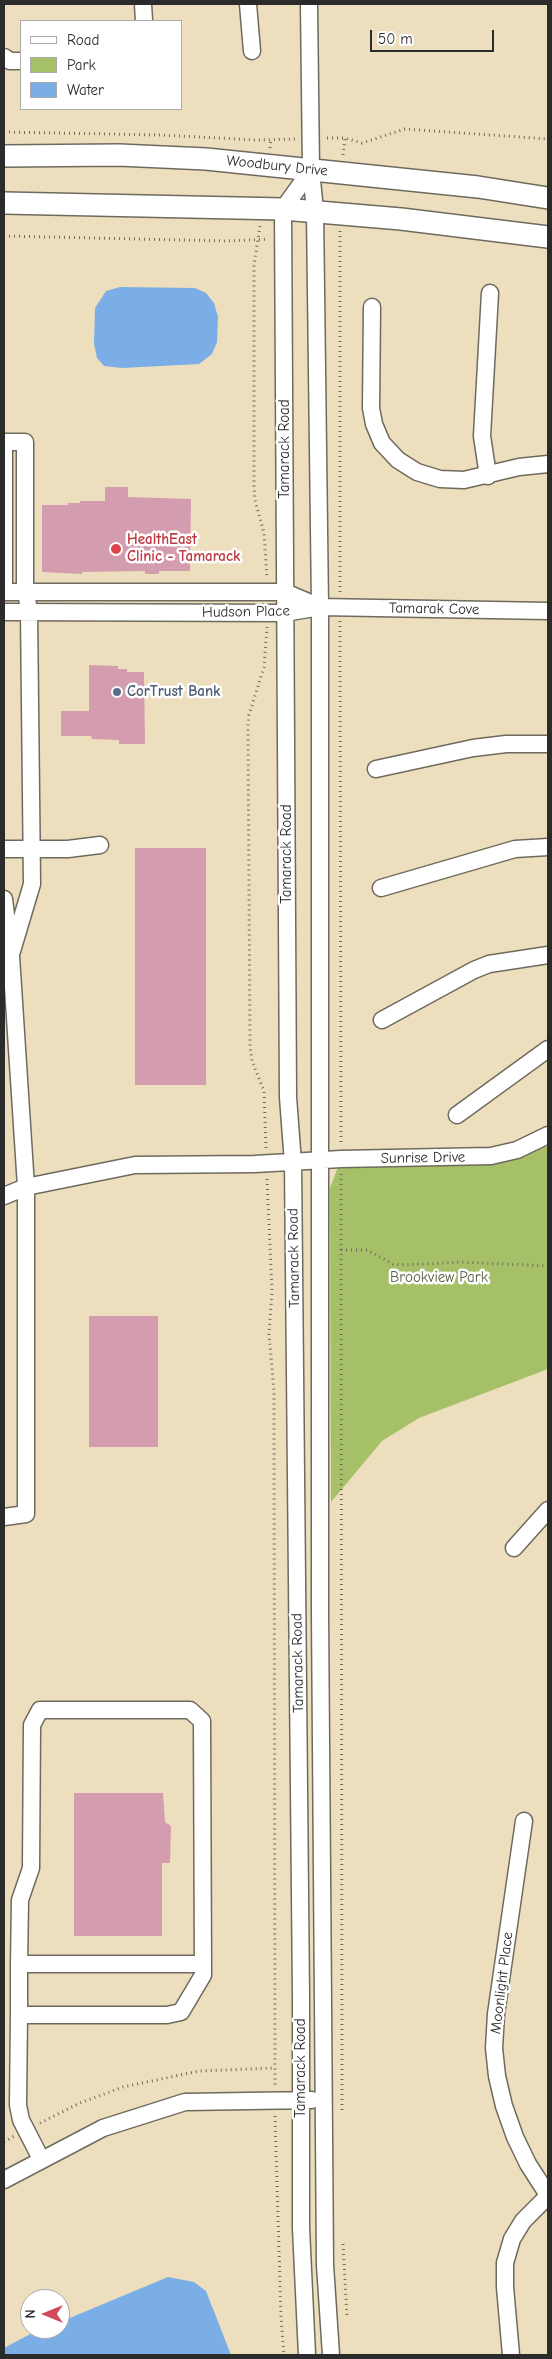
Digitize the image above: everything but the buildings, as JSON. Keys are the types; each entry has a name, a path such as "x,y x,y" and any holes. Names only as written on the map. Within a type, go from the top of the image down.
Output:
{"main road":[{"name":"Woodbury Drive","path":"4,156 169,157 242,162 478,187 548,198"},
{"path":"4,203 283,208 548,237"}],"street":[{"path":"143,4 144,20"},
{"path":"248,4 252,51"},
{"name":"Tamarack Road","path":"309,4 311,170 315,211 320,607 320,1613 325,2265 331,2355"},
{"path":"4,58 10,61 20,61"},
{"path":"283,208 311,170"},
{"name":"Tamarack Road","path":"283,208 288,1097 293,1162 301,2228 306,2355"},
{"path":"488,476 482,436 490,293"},
{"path":"372,307 371,408 374,424 382,443 398,460 417,472 440,479 464,480 488,476 519,467 548,464"},
{"path":"4,585 4,442 25,442 26,592 29,612 32,849 30,894 11,956"},
{"name":"Hudson Place","path":"4,592 285,592 320,607"},
{"name":"Hudson Place","path":"4,612 285,613 320,607"},
{"name":"Tamarak Cove","path":"320,607 548,611"},
{"path":"376,769 473,748 506,744 548,744"},
{"path":"4,849 68,849 100,846"},
{"path":"381,888 515,849 548,847"},
{"path":"4,899 11,956 26,1187 26,1514 4,1517"},
{"path":"382,1020 482,967 548,955"},
{"path":"457,1115 548,1049"},
{"name":"Sunrise Drive","path":"4,1196 26,1187 135,1165 320,1162 491,1156 546,1141"},
{"path":"514,1548 548,1510"},
{"path":"19,2015 166,2015 181,2012 203,1975 202,1721 190,1710 40,1710 32,1725 31,1868 20,1900 18,2105 26,2130 41,2159"},
{"name":"Moonlight Place","path":"524,1820 496,2014 494,2048 497,2076 504,2106 515,2137 528,2164 548,2195"},
{"path":"19,1964 203,1964"},
{"path":"4,2180 103,2128 185,2102 324,2100"},
{"path":"511,2355 505,2264 512,2239 523,2220 548,2195"}],"path":[{"path":"344,138 362,143 405,129 548,139"},
{"path":"4,132 271,139"},
{"path":"4,236 189,241 258,239 254,265 254,486 255,500 264,533 267,575"},
{"path":"339,236 340,574"},
{"path":"266,1129 264,1091 252,1061 250,1046 248,726 249,715 264,667 267,635"},
{"path":"340,636 342,1139"},
{"path":"340,1178 342,2114"},
{"path":"267,1182 272,1291 269,1334 274,1401 274,2068 280,2317 284,2355"},
{"path":"341,1250 367,1250 394,1264 405,1265 460,1262 548,1266"},
{"path":"4,2142 80,2103 123,2087 199,2072 274,2068"},
{"path":"343,2239 347,2322"}],"green space":[{"name":"Brookview Park","path":"542,1139 548,1150 548,1369 419,1418 382,1441 331,1502 330,1188 341,1159 467,1157"}],"water":[{"path":"120,287 195,288 206,293 214,303 218,317 217,342 212,354 199,364 122,368 104,366 97,358 94,344 95,308 106,291"},
{"path":"168,2277 194,2282 206,2291 231,2355 4,2355 4,2348 21,2339 70,2339 70,2318"}],"place":[{"name":"HealthEast Clinic - Tamarack","path":"116,549"},
{"name":"CorTrust Bank","path":"117,692"}]}
